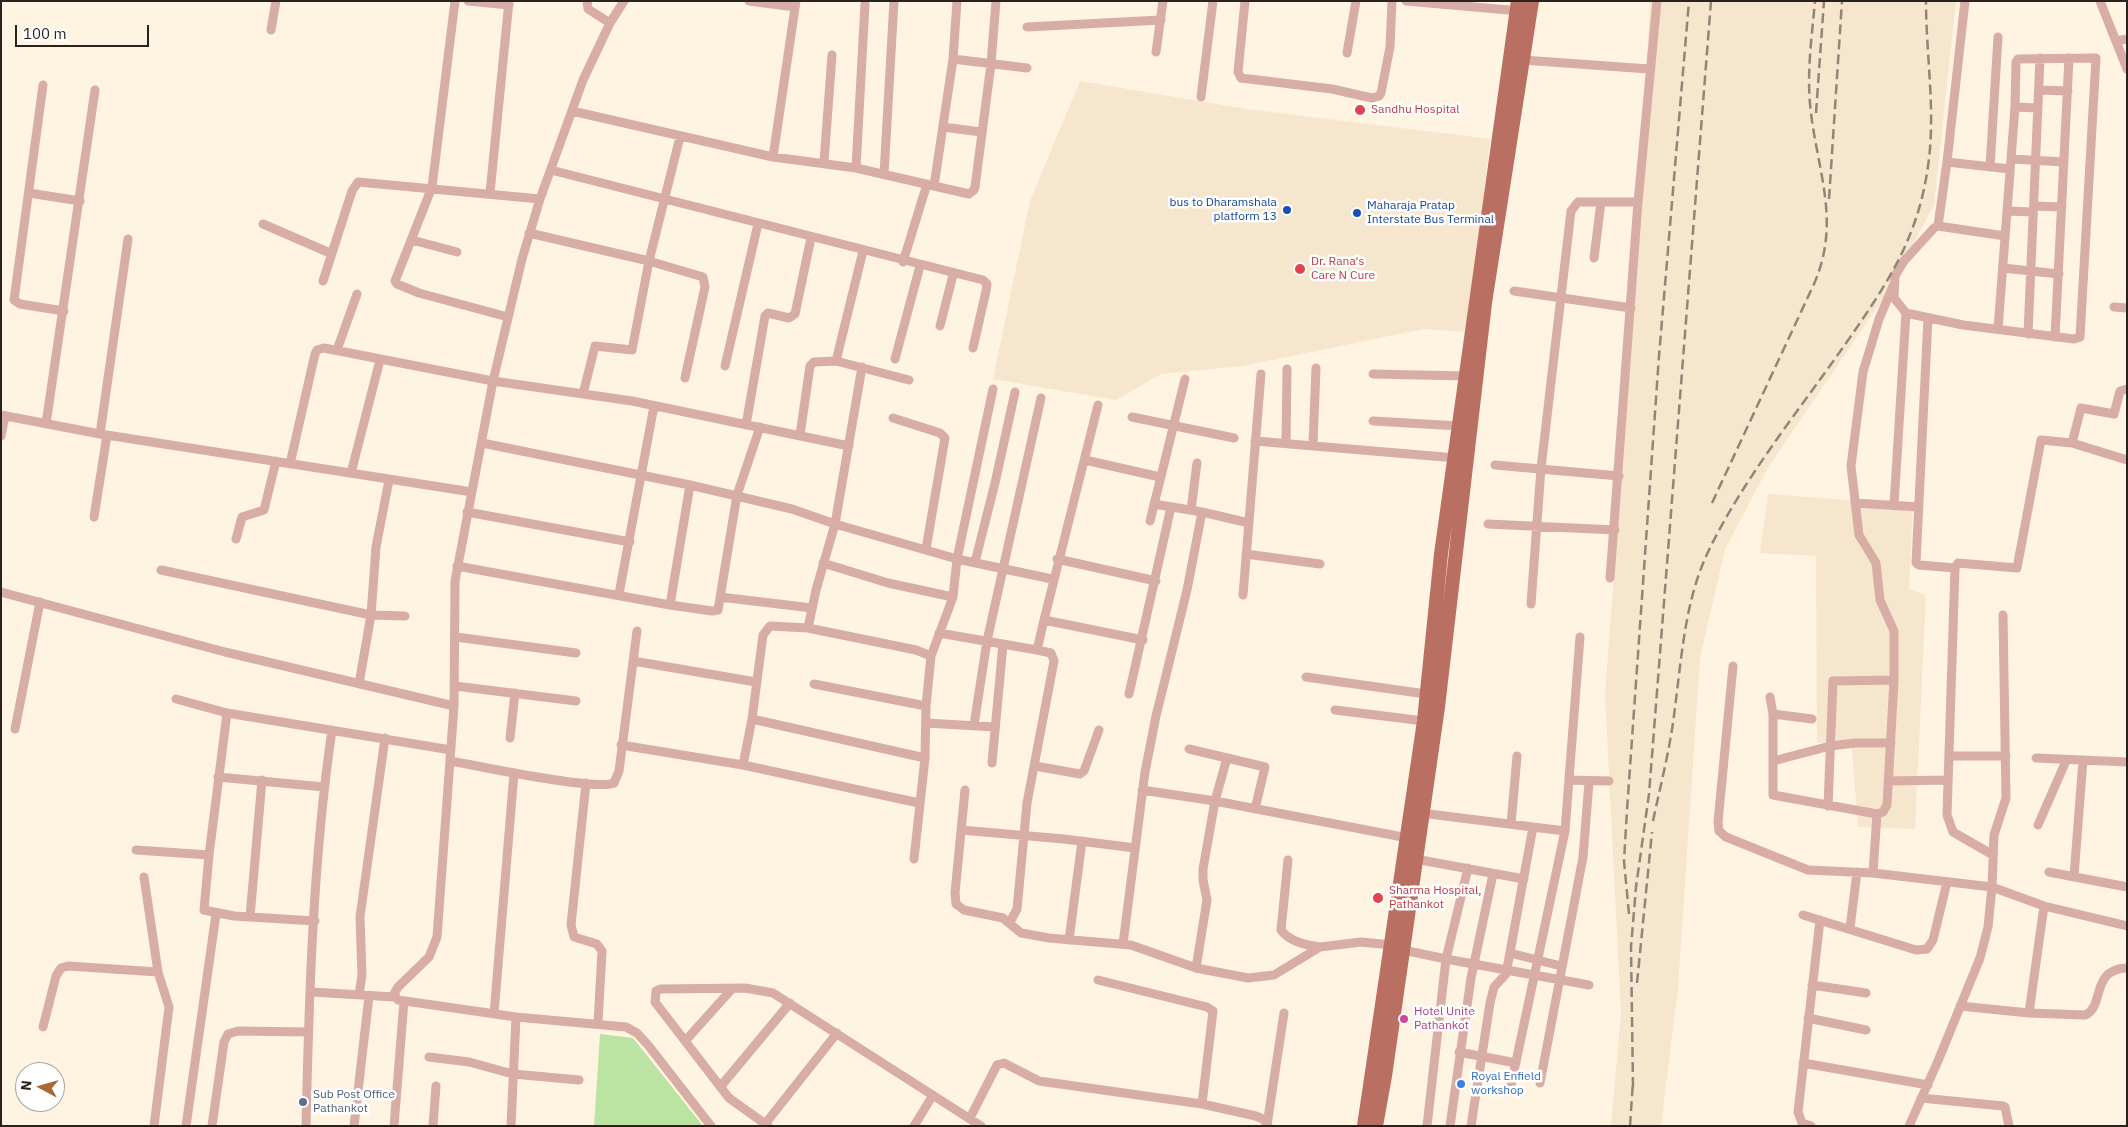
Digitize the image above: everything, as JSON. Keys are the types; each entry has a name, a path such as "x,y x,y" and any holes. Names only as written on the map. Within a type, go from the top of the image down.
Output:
{"main road":[{"path":"1376,1126 1442,554 1517,6"},
{"path":"1364,1126 1415,859 1438,707 1485,303 1531,7"}],"street":[{"path":"271,30 276,1"},
{"path":"455,1 432,187 412,240 396,275 396,284 418,293 508,317"},
{"path":"468,1 509,3 490,193"},
{"path":"587,1 588,9 610,23"},
{"path":"394,997 394,992 398,987 430,957 437,936 454,706 457,566 493,380 529,233 540,199 583,80 610,23 624,1"},
{"path":"749,1 795,4 772,156"},
{"path":"884,174 894,1"},
{"path":"903,262 931,185 943,126 953,58 957,1"},
{"path":"572,111 680,137 772,156 824,162 972,193 991,64 996,1"},
{"path":"1156,52 1163,1"},
{"path":"1201,97 1213,1"},
{"path":"1245,1 1238,72 1241,78 1332,89 1372,98 1380,93 1388,65 1392,1"},
{"path":"1347,53 1356,1"},
{"path":"1406,1 1531,7"},
{"path":"1610,578 1638,202 1649,69 1657,1"},
{"path":"1894,505 1906,314 1894,298 1895,276 1904,261 1938,226 1965,1"},
{"path":"2100,1 2127,69"},
{"path":"856,168 865,4"},
{"path":"1026,27 1161,20"},
{"path":"1990,167 1998,37"},
{"path":"2116,41 2127,39"},
{"path":"824,162 832,55"},
{"path":"953,58 1027,68"},
{"path":"2028,334 2040,58"},
{"path":"2055,337 2069,58"},
{"path":"1906,314 2028,334 2078,339 2081,334 2096,58 2017,60 1998,329"},
{"path":"1523,60 1649,69"},
{"path":"43,84 14,300 20,304 64,311"},
{"path":"46,424 80,201 94,90"},
{"path":"2039,90 2068,91"},
{"path":"2015,107 2038,108"},
{"path":"943,126 981,132"},
{"path":"582,394 595,346 632,350 649,261 680,137"},
{"path":"2011,160 2064,162"},
{"path":"1947,162 2010,169"},
{"path":"551,170 666,198 903,262 983,280 987,284 973,348"},
{"path":"323,281 330,253 352,191 358,182 432,187 540,199"},
{"path":"29,193 80,201"},
{"path":"1531,604 1541,468 1571,211 1578,202 1638,202"},
{"path":"1594,258 1601,202"},
{"path":"2007,211 2062,207"},
{"path":"262,224 330,253"},
{"path":"725,366 758,224"},
{"path":"1938,226 2005,236"},
{"path":"529,233 649,261 698,275 705,280 685,378"},
{"path":"746,425 765,316 768,313 789,318 795,314 811,238"},
{"path":"94,517 128,239"},
{"path":"412,240 457,252"},
{"path":"836,361 863,251"},
{"path":"895,359 920,266"},
{"path":"2003,268 2058,274"},
{"path":"940,326 953,274"},
{"path":"1770,697 1773,714 1773,795 1877,814 1883,812 1887,805 1891,743 1894,631 1880,600 1876,563 1859,534 1851,466 1863,372 1879,319 1894,284"},
{"path":"1514,292 1560,300 1631,308"},
{"path":"337,350 357,294"},
{"path":"2114,307 2127,308"},
{"path":"1928,318 1916,563 1955,568"},
{"path":"290,464 317,350 324,348 493,380 654,406 849,446"},
{"path":"351,473 380,360"},
{"path":"800,435 810,366 814,362 836,361 909,380"},
{"path":"808,628 823,563 835,524 862,367"},
{"path":"1313,445 1316,368"},
{"path":"1286,443 1288,369"},
{"path":"1243,595 1261,374"},
{"path":"1373,374 1466,376"},
{"path":"1150,521 1185,379"},
{"path":"914,859 925,758 926,706 932,656 953,597 957,558 993,389"},
{"path":"2072,443 2081,408 2114,414 2120,391 2127,389"},
{"path":"975,562 1015,392"},
{"path":"974,725 987,641 1041,398"},
{"path":"1037,650 1052,579 1098,405"},
{"path":"620,594 654,406"},
{"path":"1,436 3,416 103,434 472,492"},
{"path":"1132,417 1234,438"},
{"path":"893,418 940,433 945,438 926,550"},
{"path":"1373,421 1460,426"},
{"path":"457,566 670,604 718,610 737,495 760,427"},
{"path":"1993,856 1955,834 1951,829 1947,815 1955,568 1958,563 2017,568 2041,440 2072,443 2127,460"},
{"path":"1256,441 1456,458"},
{"path":"482,443 737,495 792,509 835,524 926,550 1052,579"},
{"path":"236,539 242,517 264,510 276,460"},
{"path":"1085,460 1160,477"},
{"path":"1191,510 1197,463"},
{"path":"1495,465 1619,476"},
{"path":"359,684 371,615 376,547 389,480"},
{"path":"670,604 690,485"},
{"path":"1855,503 1919,507"},
{"path":"1154,504 1202,512 1249,523"},
{"path":"1129,694 1143,640 1172,507"},
{"path":"467,512 630,542"},
{"path":"1123,944 1142,790 1156,716 1187,590 1202,512"},
{"path":"1488,524 1615,530"},
{"path":"1246,554 1320,564"},
{"path":"1057,560 1156,581"},
{"path":"823,563 888,583 953,597"},
{"path":"161,570 371,615 405,616"},
{"path":"1,592 225,652 454,706"},
{"path":"720,597 812,608"},
{"path":"15,729 40,602"},
{"path":"1909,1126 1928,1085 1984,944 1992,887 1994,835 2006,798 2003,615"},
{"path":"1044,620 1143,640"},
{"path":"743,765 752,719 763,635 767,628 808,628 916,650 932,656"},
{"path":"450,760 514,773 586,783 609,785 614,783 619,771 637,631"},
{"path":"939,633 1051,653 1055,658 1035,766 1026,803 1016,909 1010,922"},
{"path":"456,637 576,654"},
{"path":"1510,1090 1565,830 1580,637"},
{"path":"992,763 1003,644"},
{"path":"633,661 756,682"},
{"path":"1733,666 1718,822 1719,831 1726,837 1808,870 1873,873 1992,887 2044,906 2127,926"},
{"path":"1306,677 1426,694"},
{"path":"1828,806 1833,681 1894,680"},
{"path":"814,684 926,706"},
{"path":"455,686 576,701"},
{"path":"510,738 515,693"},
{"path":"176,699 227,713 451,750"},
{"path":"1335,710 1424,722"},
{"path":"227,713 218,777 204,910 216,914 315,921"},
{"path":"1773,714 1812,718"},
{"path":"752,719 925,758"},
{"path":"926,724 974,725 995,728"},
{"path":"306,1126 308,1032 315,921 324,787 332,730"},
{"path":"1035,766 1080,774 1084,771 1100,730"},
{"path":"359,995 362,969 360,917 385,738"},
{"path":"1773,761 1830,746 1855,742 1891,743"},
{"path":"621,745 743,765 919,804"},
{"path":"1189,749 1264,767 1255,809"},
{"path":"1511,824 1517,756"},
{"path":"1949,756 2006,756"},
{"path":"1196,968 1207,900 1203,868 1215,802 1227,758"},
{"path":"2036,758 2066,761 2127,762"},
{"path":"2074,876 2083,760"},
{"path":"2038,825 2066,761"},
{"path":"494,1014 514,773"},
{"path":"218,777 324,787"},
{"path":"250,917 262,780"},
{"path":"1569,780 1609,781"},
{"path":"1888,781 1948,780"},
{"path":"1540,1083 1558,980 1583,857 1589,782"},
{"path":"586,783 571,925 574,937 597,944 602,951 598,1023"},
{"path":"965,790 955,893 956,904 964,910 1003,918 1021,933 1069,940 1123,944 1196,968 1248,978 1266,977 1280,972 1320,947"},
{"path":"1142,790 1408,838"},
{"path":"1421,813 1565,830"},
{"path":"1873,873 1877,814"},
{"path":"1471,1126 1480,1056 1492,992 1507,971 1533,827"},
{"path":"961,830 1082,841 1135,848"},
{"path":"1069,940 1082,841"},
{"path":"136,850 209,855"},
{"path":"1415,859 1524,879"},
{"path":"1288,860 1281,930 1284,934 1303,944 1320,947 1361,942 1397,947 1446,959 1589,986"},
{"path":"1427,1126 1446,959 1468,868"},
{"path":"1850,928 1857,872"},
{"path":"2049,872 2127,887"},
{"path":"1450,1126 1459,1052 1474,964 1493,874"},
{"path":"144,877 158,972 167,999 168,1018 154,1126"},
{"path":"1803,915 1916,950 1927,949 1933,940 1947,882"},
{"path":"2029,1013 2044,906"},
{"path":"186,1126 216,914"},
{"path":"1811,1126 1802,1123 1798,1112 1820,920"},
{"path":"1510,953 1561,966"},
{"path":"43,1027 56,976 62,968 68,966 158,972"},
{"path":"1960,1006 2029,1013 2079,1015 2089,1013 2105,977 2117,968 2127,968"},
{"path":"1098,980 1207,1007 1213,1011 1202,1104"},
{"path":"1812,984 1866,993"},
{"path":"837,1033 766,1125 729,1098 686,1040 654,1002 656,991 661,989 730,990 745,988 764,990 790,1003 837,1033 933,1095 970,1118 981,1126"},
{"path":"686,1040 730,990"},
{"path":"312,992 394,997 404,1001 494,1014 626,1027 637,1033 710,1126"},
{"path":"354,1126 370,996"},
{"path":"394,1126 404,1001"},
{"path":"721,1086 790,1003"},
{"path":"1268,1125 1284,1013"},
{"path":"511,1126 516,1016"},
{"path":"1808,1018 1866,1030"},
{"path":"212,1126 224,1042 228,1034 238,1032 308,1032"},
{"path":"1459,1052 1516,1063"},
{"path":"429,1057 469,1062 513,1074 579,1080"},
{"path":"970,1118 994,1069 1000,1063 1009,1065 1039,1081 1202,1104 1256,1116 1263,1119 1268,1125"},
{"path":"1803,1063 1928,1085"},
{"path":"434,1126 436,1086"},
{"path":"914,1126 933,1095"},
{"path":"1921,1098 2003,1106 2005,1107 2009,1126"}],"shaded area":[{"path":"1650,1 1956,1 1934,205 1887,293 1769,466 1725,549 1700,658 1678,988 1661,1126 1611,1126 1621,1013 1605,695 1634,305"},
{"path":"1080,81 1247,109 1490,139 1469,332 1423,329 1243,366 1161,374 1116,400 993,379 1030,201"},
{"path":"1768,494 1913,505 1909,589 1926,595 1915,829 1858,827 1852,749 1817,742 1816,556 1760,553"}],"green space":[{"path":"600,1034 633,1038 703,1126 594,1126"}],"railway":[{"path":"1629,914 1624,861 1627,810 1659,356 1689,1"},
{"path":"1633,1087 1631,947 1636,887 1649,794 1711,1"},
{"path":"1712,503 1814,284 1822,261 1827,216 1809,91 1810,52 1815,1"},
{"path":"1816,113 1824,1"},
{"path":"1829,199 1842,1"},
{"path":"1653,821 1671,736 1690,607 1701,569 1709,550 1722,524 1754,472 1844,346 1886,283 1898,262 1916,217 1928,166 1931,125 1926,1"},
{"path":"1637,983 1652,832"},
{"path":"1630,1126 1633,1081"}],"place":[{"name":"Sandhu Hospital","path":"1360,110"},
{"name":"bus to Dharamshala platform 13","path":"1287,210"},
{"name":"Maharaja Pratap Interstate Bus Terminal","path":"1357,213"},
{"name":"Dr. Rana's Care N Cure","path":"1300,269"},
{"name":"Sharma Hospital, Pathankot","path":"1378,898"},
{"name":"Hotel Unite Pathankot","path":"1404,1019"},
{"name":"Royal Enfield workshop","path":"1461,1084"},
{"name":"Sub Post Office Pathankot","path":"303,1102"}]}
